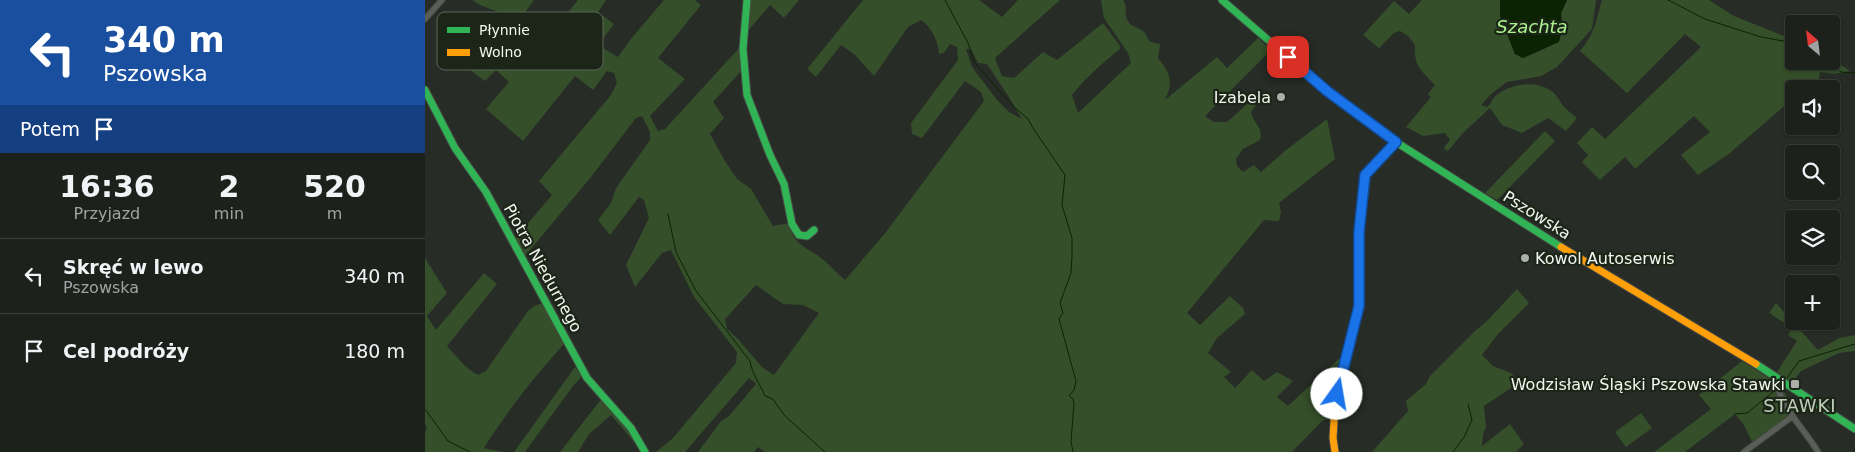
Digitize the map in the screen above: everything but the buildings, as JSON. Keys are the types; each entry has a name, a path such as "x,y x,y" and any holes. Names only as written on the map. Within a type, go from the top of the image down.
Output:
{"street":[{"path":"425,20 442,0"},
{"path":"747,0 743,49 747,95 758,126 784,184 793,224 799,235 807,236 814,230"},
{"name":"Pszowska","path":"1222,0 1327,91 1396,142 1514,218 1747,358 1855,430"},
{"name":"Piotra Niedurnego","path":"425,90 455,148 485,192 505,227 587,378 631,428 645,452"},
{"path":"1335,452 1333,438 1335,405 1359,306 1359,232 1365,175 1396,142"},
{"path":"1775,377 1779,392 1818,452"},
{"path":"1744,452 1793,416"}],"shaded area":[{"path":"472,0 534,0 525,12 499,12"},
{"path":"578,0 606,0 598,12 568,12"},
{"path":"664,0 695,0 701,5 658,58 685,79 650,116 658,131 665,129 742,45 742,70 713,102 724,118 710,134 737,179 751,189 773,226 789,223 793,235 799,243 821,258 845,280 886,232 984,101 981,92 965,81 922,138 912,134 911,123 958,60 957,47 950,44 944,53 939,54 934,35 921,20 908,27 874,76 855,55 841,45 816,77 807,69 863,0 979,0 1002,17 1018,0 1060,0 995,58 1002,76 1014,78 1043,52 1057,60 1103,23 1120,46 1120,49 1089,76 1072,95 1078,113 1131,63 1128,53 1104,18 1101,0 1123,0 1129,22 1143,31 1149,40 1160,44 1158,58 1168,73 1170,83 1165,100 1217,57 1227,68 1258,38 1271,50 1205,116 1214,122 1227,122 1254,98 1256,105 1251,112 1261,132 1261,136 1260,140 1243,149 1236,159 1237,166 1243,172 1254,165 1261,172 1286,150 1327,119 1335,159 1279,203 1281,211 1279,221 1264,220 1187,313 1200,325 1230,296 1243,308 1245,314 1217,338 1208,353 1231,372 1224,377 1235,388 1252,370 1264,381 1277,372 1293,381 1277,397 1288,406 1345,353 1330,417 1322,421 1292,452 765,452 758,447 754,452 698,452 721,421 729,416 756,384 749,378 685,452 656,452 673,438 736,363 737,352 694,297 671,250 662,253 635,287 626,265 649,218 644,200 639,197 610,235 598,220 611,203 616,188 650,140 650,132 642,116 636,118 591,177 525,256 514,240 552,195 539,181 611,95 617,83 614,73 607,71 593,90 575,76 523,141 486,109 509,82 496,70 603,70 603,48 618,57","holes":["966,49 971,49 978,63 987,64 1022,119 1009,112 997,100 972,67","756,285 783,304 803,305 819,313 774,375 762,367 727,329 725,319"]},
{"path":"751,0 799,0 784,18 770,5 747,32 749,2"},
{"path":"1422,0 1500,0 1500,16 1515,54 1523,58 1544,49 1562,30 1561,13 1567,0 1596,0 1592,29 1557,67 1541,76 1507,82 1491,94 1481,105 1487,107 1495,96 1509,88 1530,84 1544,87 1552,92 1565,108 1577,118 1566,131 1548,118 1522,133 1502,125 1490,108 1463,133 1448,151 1444,149 1450,140 1445,133 1423,136 1406,127 1431,97 1428,94 1435,85 1419,68 1415,58 1415,45 1408,36 1400,31 1394,33 1379,48 1363,35 1394,1 1409,14"},
{"path":"1602,0 1709,0 1734,16 1785,36 1785,70 1840,70 1840,64 1850,71 1834,74 1820,72 1818,80 1785,80 1785,105 1730,153 1698,175 1681,155 1710,132 1694,116 1635,169 1625,157 1600,180 1582,162 1588,155 1577,143 1592,127 1605,139 1701,47 1685,34 1627,93 1580,51 1592,32"},
{"path":"603,16 614,24 603,38"},
{"path":"470,70 496,70 485,81"},
{"path":"1545,131 1555,141 1497,200 1485,193"},
{"path":"425,258 447,293 427,316 436,330 484,273 497,284 447,346 465,366 478,375 486,371 528,311 534,306 545,302 566,342 523,393 484,448 503,452 425,452 425,433 427,427 425,425"},
{"path":"1517,289 1529,303 1498,334 1482,355 1493,366 1511,373 1520,382 1484,406 1486,427 1482,446 1510,424 1524,444 1516,452 1372,452 1408,411 1406,401 1426,384 1430,376"},
{"path":"1776,303 1785,313 1785,323 1769,313"},
{"path":"1791,330 1800,330 1818,350 1839,338 1855,335 1855,351 1839,353 1801,371 1792,383 1777,372 1797,341 1788,335"},
{"path":"1742,361 1781,386 1795,411 1752,442 1744,425 1735,414 1685,452 1654,452 1711,409 1699,395"},
{"path":"575,367 582,376 525,452 514,452"},
{"path":"602,398 630,430 638,445 611,415 589,434 578,452 560,452"},
{"path":"1641,413 1652,428 1626,447 1615,432"}],"water":[{"name":"Szachta","path":"1500,0 1567,0 1561,13 1562,30 1559,42 1523,58 1515,54 1500,16"}],"waterway":[{"path":"945,0 968,43 974,62 1013,106 1028,119 1065,175 1062,205 1072,238 1072,256 1071,273 1060,303 1063,313 1059,319 1076,381 1074,390 1069,396 1073,399 1074,404 1071,441 1073,452"},
{"path":"1668,0 1705,19 1761,37 1785,41"},
{"path":"1839,70 1841,72 1855,73"},
{"path":"668,214 676,252 696,291 750,361 754,375 765,396 773,399 784,415 825,452"},
{"path":"1787,378 1799,361 1855,344"},
{"path":"1735,414 1747,413 1773,392 1773,387"},
{"path":"1453,452 1464,437 1472,420 1468,404"},
{"path":"425,409 448,441 470,452"}],"traffic: fast":[{"path":"747,0 743,49 747,95 770,155 784,184 792,224 799,235 807,236 814,230"},
{"path":"1222,0 1327,91 1396,142 1561,247"},
{"path":"425,90 455,148 486,192 587,378 631,428 645,452"},
{"path":"1361,216 1365,175 1396,142"},
{"path":"1756,364 1855,429"}],"traffic: slow":[{"path":"1335,452 1333,438 1335,405 1359,306 1359,232 1361,216"},
{"path":"1561,247 1756,364"}],"place":[{"name":"Izabela","path":"1281,97"},
{"name":"Kowol Autoserwis","path":"1525,258"},
{"name":"Wodzisław Śląski Pszowska Stawki","path":"1795,384"}],"district":[{"name":"STAWKI","path":"1800,405"}],"route":[{"path":"1288,57 1327,91 1396,142 1365,175 1359,232 1359,306 1337,394"}]}
